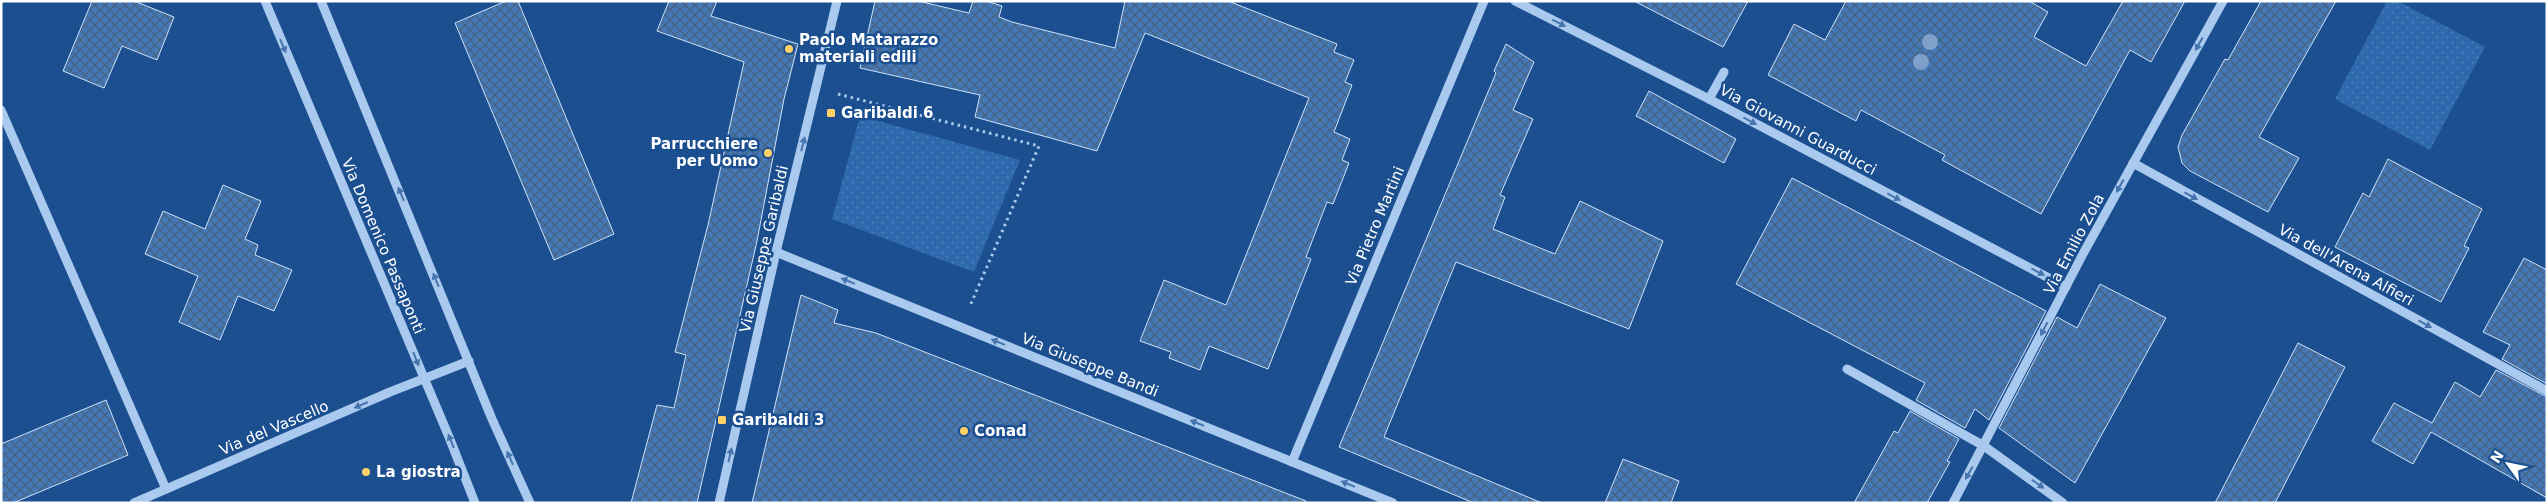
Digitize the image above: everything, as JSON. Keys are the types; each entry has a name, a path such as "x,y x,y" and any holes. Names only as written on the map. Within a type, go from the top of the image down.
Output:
{"street":[{"name":"Via Domenico Passaponti","path":"264,1 475,503"},
{"path":"321,1 469,361 530,503"},
{"name":"Via Giuseppe Garibaldi","path":"719,503 836,1"},
{"name":"Via Pietro Martini","path":"1292,462 1484,1"},
{"name":"Via Giovanni Guarducci","path":"1515,1 1709,98 2066,287"},
{"name":"Via Emilio Zola","path":"1953,503 2066,287 2223,1"},
{"path":"1709,98 1724,72"},
{"path":"1,110 166,488"},
{"name":"Via dell'Arena Alfieri","path":"2133,163 2547,390"},
{"name":"Via Giuseppe Bandi","path":"776,252 1393,503"},
{"name":"Via del Vascello","path":"134,503 469,361"},
{"path":"1847,369 1984,446 2064,503"}],"path":[{"path":"816,88 1039,146 961,327"}],"shaded area":[{"path":"2387,1 2398,1 2485,47 2430,150 2335,99"},
{"path":"860,116 1020,160 974,272 832,219"}],"building":[{"path":"92,1 134,1 174,17 157,60 122,46 104,88 63,71"},
{"path":"506,1 518,1 614,234 554,260 455,23"},
{"path":"669,1 717,1 711,16 798,44 784,99 757,241 697,503 631,503 657,405 674,408 686,355 675,352 708,225 744,62 657,31"},
{"path":"875,1 918,1 969,13 973,1 986,1 1002,6 999,17 1012,22 1115,48 1125,1 1228,1 1337,44 1334,52 1354,60 1345,82 1352,85 1334,132 1350,139 1342,160 1349,163 1333,204 1327,202 1306,257 1311,259 1268,369 1209,346 1200,370 1169,358 1171,352 1140,341 1164,280 1226,305 1309,98 1145,33 1097,151 975,117 980,95 860,68"},
{"path":"1634,1 1748,1 1723,47"},
{"path":"1846,1 2029,1 2048,12 2034,37 2086,66 2123,1 2185,1 2151,62 2130,50 2041,214 1942,160 1945,155 1861,110 1856,121 1768,75 1794,24 1825,40"},
{"path":"2261,1 2336,1 2259,137 2299,158 2268,212 2190,171 2182,163 2178,147 2182,135 2225,59 2228,60"},
{"path":"1506,44 1534,62 1513,110 1533,119 1500,195 1505,197 1493,229 1555,254 1580,201 1663,241 1629,329 1456,262 1384,437 1542,503 1474,503 1339,447 1496,73 1494,71"},
{"path":"1649,91 1736,139 1724,163 1636,116"},
{"path":"2388,159 2482,209 2464,246 2469,248 2441,302 2335,247 2363,193 2369,197"},
{"path":"1792,178 2046,311 1989,420 1975,409 1965,428 1916,400 1925,383 1736,284"},
{"path":"223,185 261,201 245,239 258,245 255,255 292,270 274,311 238,296 220,340 179,322 198,276 145,254 163,211 205,229"},
{"path":"2524,258 2547,270 2547,384 2502,359 2510,345 2483,332"},
{"path":"2100,284 2166,318 2075,483 1999,428 2057,317 2077,328"},
{"path":"801,295 838,310 834,323 876,333 1306,501 1306,503 752,503"},
{"path":"2298,343 2345,367 2275,503 2215,503"},
{"path":"2496,370 2547,397 2547,498 2431,432 2413,464 2372,441 2394,403 2432,423 2455,382 2480,397"},
{"path":"106,400 128,455 13,503 1,503 1,444"},
{"path":"1910,411 1959,439 1947,461 1950,462 1927,503 1854,503 1894,431 1898,433"},
{"path":"1623,459 1679,481 1671,503 1605,503"}],"place":[{"name":"Paolo Matarazzo materiali edili","path":"789,49"},
{"name":"Garibaldi 6","path":"831,113"},
{"name":"Parrucchiere per Uomo","path":"768,153"},
{"name":"Garibaldi 3","path":"722,420"},
{"name":"Conad","path":"964,431"},
{"name":"La giostra","path":"366,472"}]}
